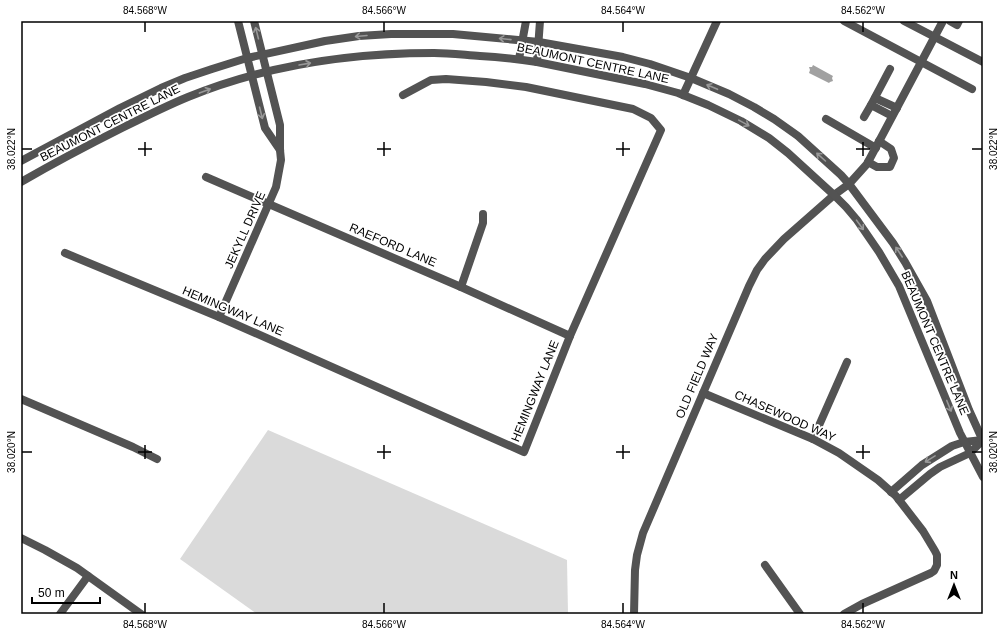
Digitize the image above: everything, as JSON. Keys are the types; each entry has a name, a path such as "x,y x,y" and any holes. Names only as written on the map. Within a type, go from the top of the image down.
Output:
{"street":[{"path":"238,21 265,128 280,150"},
{"name":"JEKYLL DRIVE","path":"219,317 270,204 276,187 281,160 280,125 254,21"},
{"path":"519,59 526,21"},
{"path":"537,62 540,21"},
{"path":"683,95 716,21"},
{"path":"844,21 972,89"},
{"path":"904,21 934,38 983,62"},
{"path":"826,119 878,144 891,149 894,158 890,167 877,167 868,162 878,144 892,116 943,21"},
{"path":"950,21 957,25 959,21"},
{"name":"BEAUMONT CENTRE LANE","path":"21,160 120,108 185,78 262,54 325,41 385,34 453,34 539,42 623,57 650,64 691,78 729,94 754,107 798,136 842,174 890,239 905,262 926,301 969,410 983,441"},
{"name":"BEAUMONT CENTRE LANE","path":"21,182 150,114 188,97 251,75 336,59 391,54 436,53 519,59 645,84 683,95 727,114 769,138 788,153 846,207 879,252 898,286 964,442 983,477"},
{"path":"864,117 890,69"},
{"name":"HEMINGWAY LANE","path":"65,254 219,317 524,452 570,336 661,130 651,118 633,109 513,86 446,79 431,80 403,95"},
{"path":"873,102 897,108"},
{"path":"873,102 892,116"},
{"name":"OLD FIELD WAY","path":"634,614 635,570 637,555 643,533 757,270 784,239 834,195 850,184 868,162"},
{"name":"RAEFORD LANE","path":"206,177 570,336"},
{"path":"460,287 483,223 483,214"},
{"path":"813,439 846,362"},
{"name":"CHASEWOOD WAY","path":"703,393 813,439 839,453 878,480 899,500 923,531 937,555 938,560 934,571 931,574 862,604 844,614"},
{"path":"21,399 133,447 157,459"},
{"path":"890,492 922,465 952,446 964,442 983,441"},
{"path":"899,500 930,474 940,467 970,453 983,441"},
{"path":"21,538 77,568 141,614"},
{"path":"765,564 800,614"},
{"path":"60,614 88,576"}],"shaded area":[{"path":"813,65 833,76 833,81 829,83 809,73 809,67 812,67"},
{"path":"268,430 567,560 568,614 257,614 180,559"}]}
